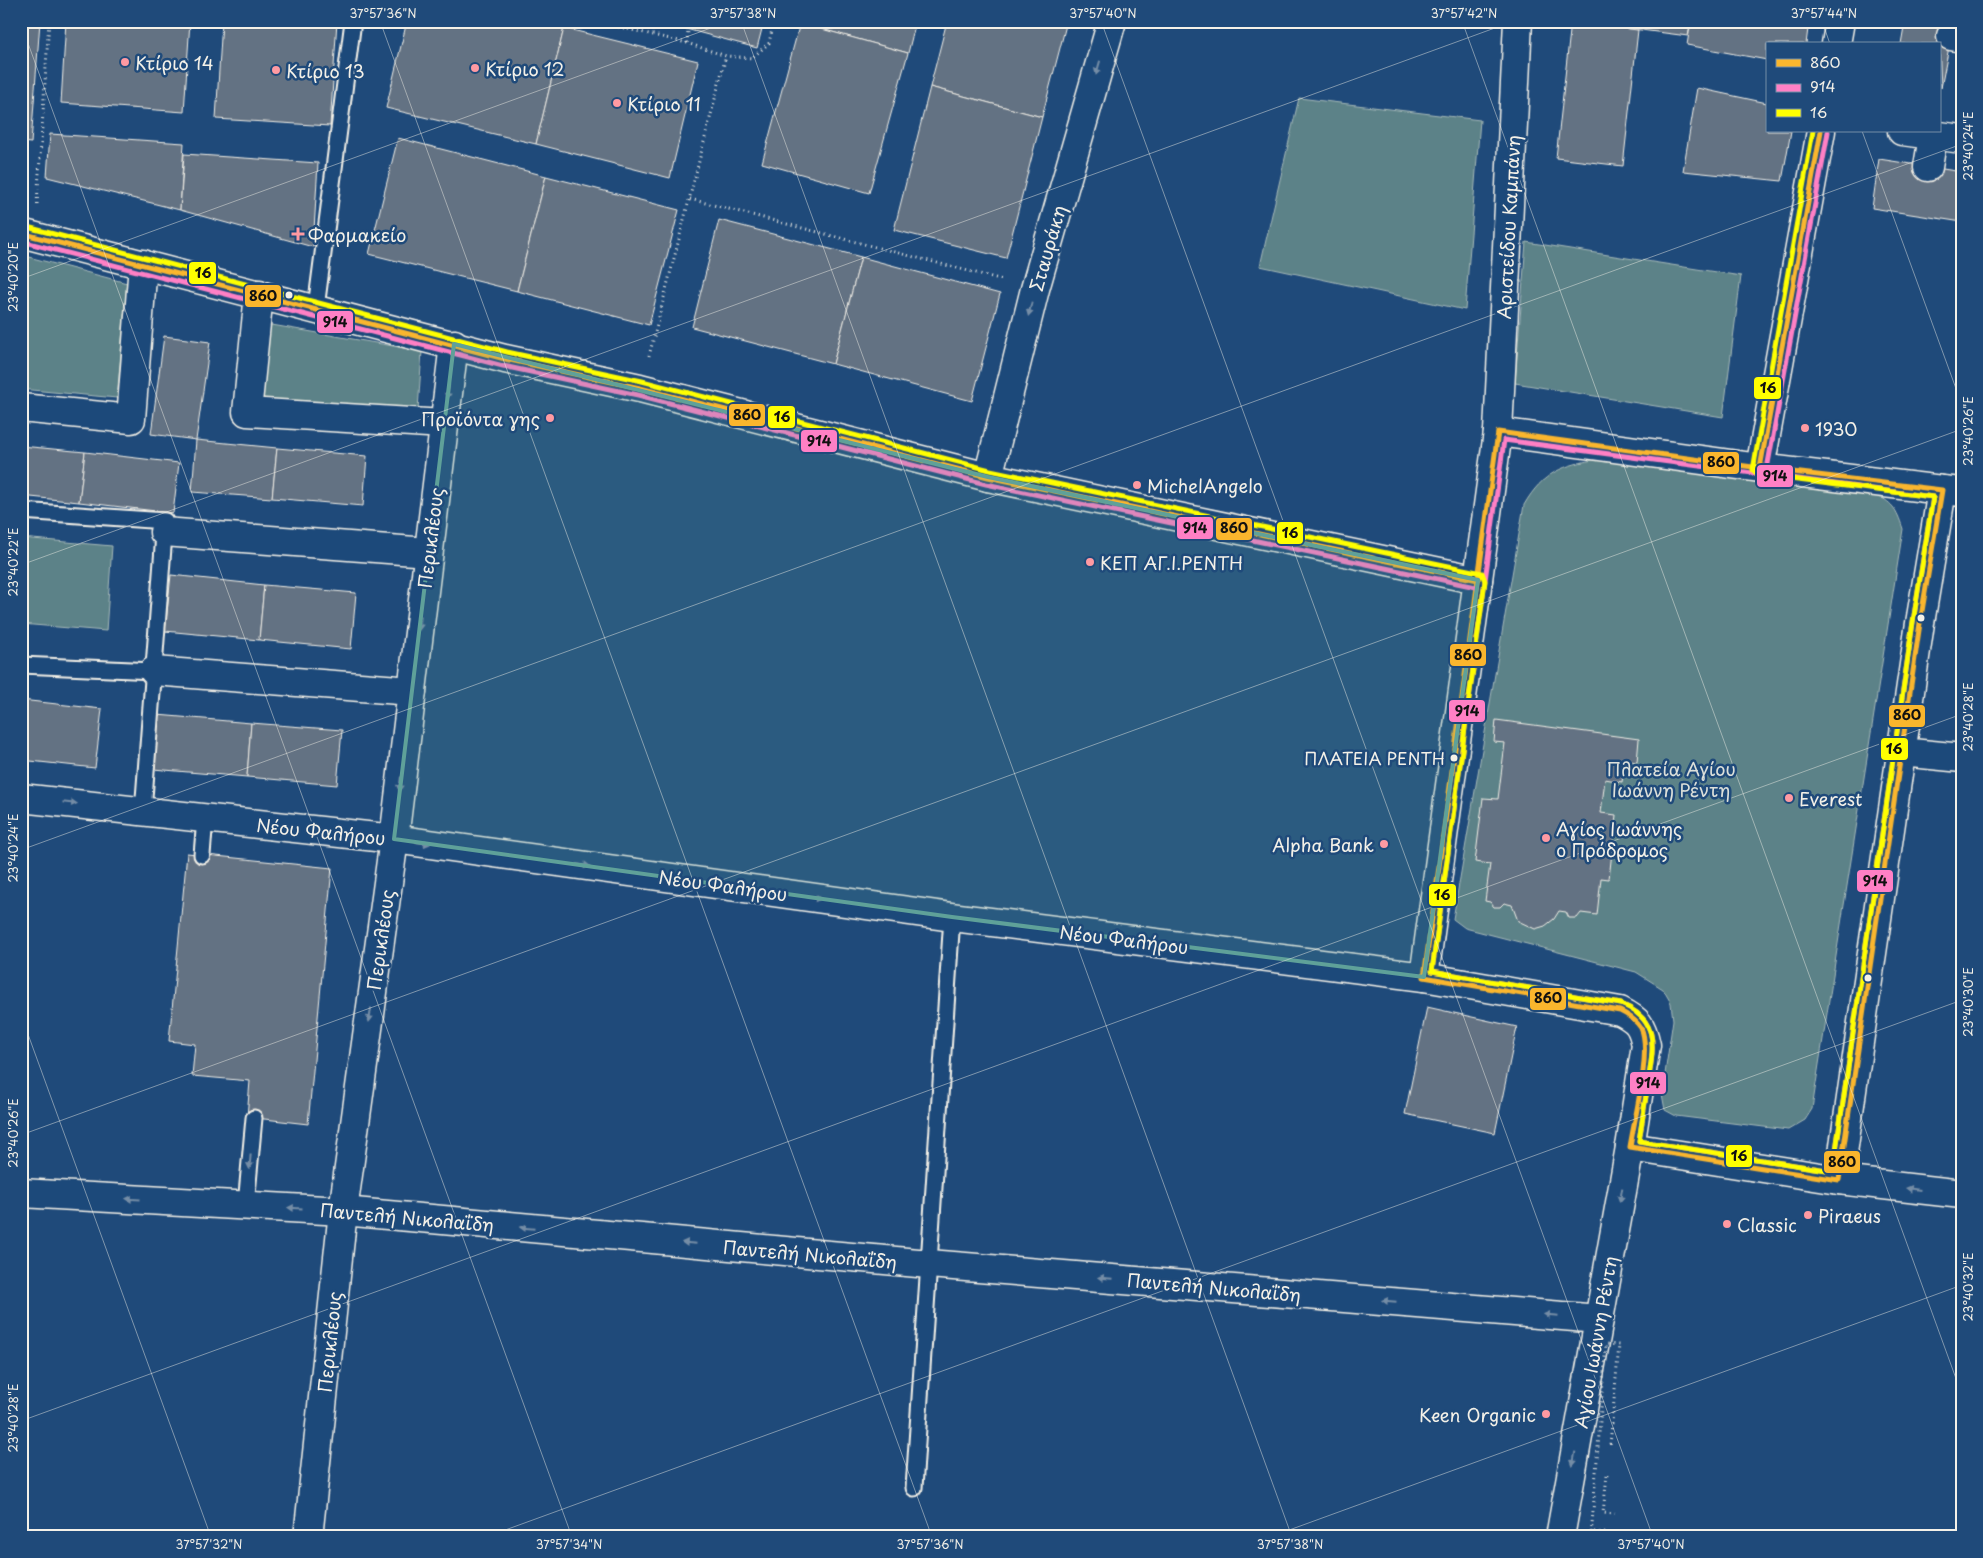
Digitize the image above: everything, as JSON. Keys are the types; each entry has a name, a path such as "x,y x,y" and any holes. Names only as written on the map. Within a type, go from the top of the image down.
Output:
{"street":[{"name":"Σταυράκη","path":"988,477 1035,289 1112,21"},
{"name":"Αριστείδου Καμπάνη","path":"1498,432 1518,21"},
{"path":"1836,42 1840,21"},
{"path":"1760,468 1821,132"},
{"path":"1908,132 1962,139"},
{"path":"1928,167 1933,136"},
{"path":"28,235 316,308 504,359 640,388 988,477 1478,580"},
{"path":"21,408 131,419 143,264"},
{"path":"259,294 247,412 444,424"},
{"name":"Περικλέους","path":"308,1537 343,1211 394,838 454,344"},
{"path":"1839,1180 1901,752 1952,491 1760,468 1498,432 1424,977 1620,1011 1634,1018 1643,1029 1646,1045 1630,1147 1839,1180 1962,1194"},
{"path":"164,532 428,552"},
{"path":"154,671 412,691"},
{"path":"1901,752 1962,758"},
{"name":"Νέου Φαλήρου","path":"21,798 394,838 952,917 1424,977"},
{"name":"Αγίου Ιωάννη Ρέντη","path":"1560,1537 1630,1147"},
{"name":"Παντελή Νικολαΐδη","path":"21,1193 343,1211 929,1264 1599,1319"}],"lane":[{"path":"316,308 353,21"},
{"path":"21,511 165,521 143,812"},
{"path":"21,665 154,671"},
{"path":"202,855 205,818"},
{"path":"914,1488 952,917"},
{"path":"246,1206 254,1118"}],"path":[{"path":"28,235 50,21"},
{"path":"594,21 687,43 726,56 752,58 769,43 774,21"},
{"path":"687,43 688,30"},
{"path":"640,388 726,56"},
{"path":"690,199 1035,289"},
{"path":"1592,1537 1606,1344 1619,1345 1609,1455"},
{"path":"1607,1474 1603,1513 1615,1514"}],"highlighted area":[{"path":"454,344 988,477 1478,580 1424,977 952,917 394,839"}],"green space":[{"path":"1299,98 1480,120 1465,310 1260,266"},
{"path":"1526,242 1741,276 1723,417 1515,383"},
{"path":"21,255 127,283 117,398 21,389"},
{"path":"266,324 422,351 418,410 263,401"},
{"name":"Πλατεία Αγίου Ιωάννη Ρέντη","path":"1599,459 1873,493 1893,507 1903,529 1812,1109 1805,1120 1788,1130 1676,1116 1665,1110 1662,1094 1673,1020 1671,1003 1663,989 1636,972 1465,928 1453,919 1524,505 1539,485 1555,472 1564,467"},
{"path":"21,538 112,546 106,631 21,624"}],"building":[{"path":"21,21 40,21 31,143 21,142"},
{"name":"Κτίριο 14","path":"66,21 190,21 184,112 61,103"},
{"name":"Κτίριο 13","path":"222,21 337,21 330,126 216,119"},
{"name":"Κτίριο 12","path":"407,21 537,21 564,28 536,144 386,108"},
{"path":"656,21 764,21 757,48"},
{"path":"801,21 916,21 908,53 800,23"},
{"path":"947,21 1067,21 1042,117 930,87"},
{"path":"1571,21 1691,21 1688,36"},
{"path":"1691,21 1809,21 1806,42 1766,42 1766,60 1687,45"},
{"path":"1905,21 1954,21 1941,88 1940,42 1901,42"},
{"path":"1571,22 1638,30 1623,166 1556,158"},
{"path":"800,23 908,53 869,193 762,163"},
{"name":"Κτίριο 11","path":"564,28 698,61 670,178 536,144"},
{"path":"930,87 1042,117 1006,258 894,230"},
{"path":"1697,88 1766,103 1766,132 1791,132 1782,181 1683,171"},
{"path":"50,134 184,143 180,210 47,177"},
{"path":"398,138 546,176 517,291 369,254"},
{"path":"184,154 318,163 313,247 180,210"},
{"path":"1879,159 1962,172 1962,222 1872,208"},
{"path":"546,176 679,210 649,325 517,291"},
{"path":"719,220 861,257 833,364 692,327"},
{"path":"861,257 1000,294 972,401 833,364"},
{"path":"164,336 210,342 196,440 151,434"},
{"path":"196,440 277,448 272,498 192,492"},
{"path":"21,446 85,452 79,502 21,496"},
{"path":"277,448 367,456 363,506 272,498"},
{"path":"85,452 179,463 173,513 79,502"},
{"path":"171,575 264,585 259,640 165,631"},
{"path":"264,585 356,593 351,649 259,640"},
{"path":"21,700 102,709 95,768 21,760"},
{"path":"157,715 251,723 247,777 153,769"},
{"name":"Αγίος Ιωάννης ο Πρόδρομος","path":"1496,720 1639,739 1637,762 1625,761 1622,782 1605,779 1601,813 1616,815 1609,879 1601,878 1597,915 1581,913 1577,918 1569,918 1566,912 1559,911 1554,919 1545,926 1535,929 1518,921 1512,905 1504,903 1500,907 1494,907 1490,902 1485,901 1490,864 1475,862 1483,798 1498,799 1505,743 1494,742"},
{"path":"251,723 342,730 337,785 247,777"},
{"path":"187,853 332,868 308,1124 247,1117 250,1081 192,1076 195,1044 169,1041"},
{"path":"1427,1007 1517,1027 1495,1133 1405,1114"}],"transit line":[{"name":"16","path":"23,226 507,352 642,381 990,470 1482,573 1485,581 1432,971 1621,1004 1643,1018 1651,1037 1652,1059 1639,1141 1833,1171 1933,497 1759,475 1753,470 1813,132"},
{"name":"860","path":"1760,468 1821,132"},
{"name":"914","path":"1767,469 1828,132"},
{"name":"860","path":"21,233 505,359 640,388 988,477 1478,580"},
{"name":"914","path":"21,241 503,366 638,395 986,484 1476,587"},
{"name":"860","path":"1498,432 1760,468 1942,490 1920,623 1839,1180 1630,1147 1641,1086 1644,1052 1644,1038 1641,1028 1634,1020 1620,1011 1424,977 1498,432"},
{"name":"914","path":"1504,440 1933,497 1833,1171 1639,1141 1652,1059 1651,1037 1643,1018 1621,1004 1432,971 1504,440"}],"place":[{"name":"Κτίριο 14","path":"125,62"},
{"name":"Κτίριο 12","path":"475,68"},
{"name":"Κτίριο 13","path":"276,70"},
{"name":"Κτίριο 11","path":"617,103"},
{"name":"Φαρμακείο","path":"298,234"},
{"name":"Προϊόντα γης","path":"550,418"},
{"name":"1930","path":"1805,428"},
{"name":"MichelAngelo","path":"1137,485"},
{"name":"ΚΕΠ ΑΓ.Ι.ΡΕΝΤΗ","path":"1090,562"},
{"name":"ΠΛΑΤΕΙΑ ΡΕΝΤΗ","path":"1454,758"},
{"name":"Everest","path":"1789,798"},
{"name":"Αγίος Ιωάννης ο Πρόδρομος","path":"1546,838"},
{"name":"Alpha Bank","path":"1384,844"},
{"name":"Piraeus","path":"1808,1215"},
{"name":"Classic","path":"1727,1224"},
{"name":"Keen Organic","path":"1546,1414"}]}
